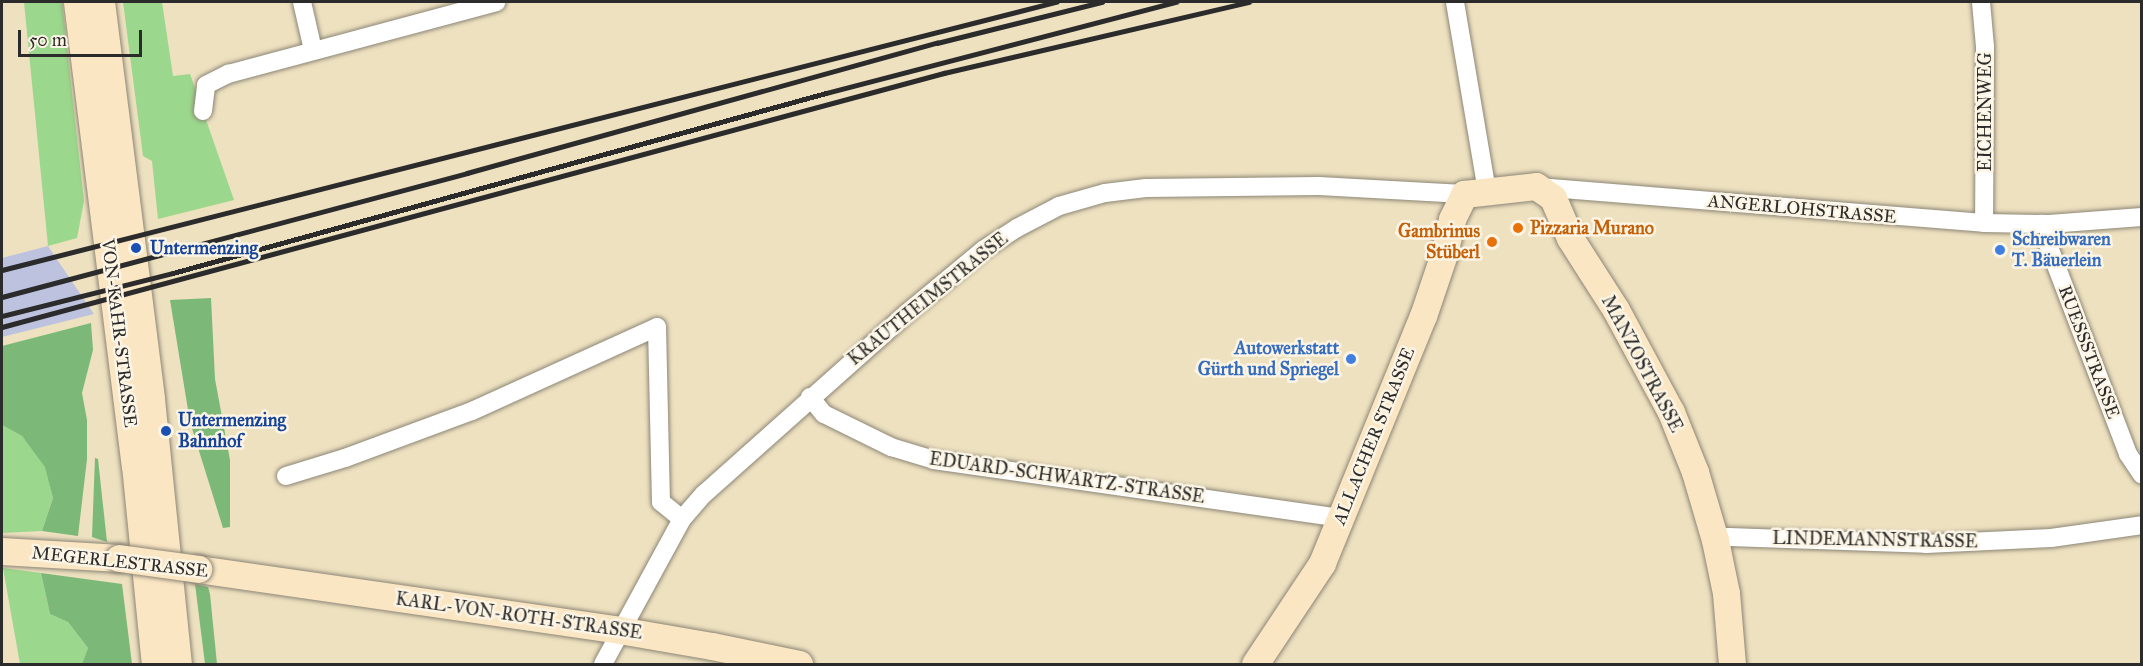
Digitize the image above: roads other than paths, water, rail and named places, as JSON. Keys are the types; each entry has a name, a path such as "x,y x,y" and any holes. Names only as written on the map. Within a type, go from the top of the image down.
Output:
{"street":[{"name":"VON-KAHR-STRASSE","path":"77,2 134,453 155,664"},
{"name":"VON-KAHR-STRASSE","path":"101,2 151,399 178,664"},
{"path":"302,2 313,50"},
{"path":"203,111 206,85 228,74 497,2"},
{"path":"1455,2 1475,193"},
{"name":"EICHENWEG","path":"1981,2 1985,47 1984,223"},
{"name":"KRAUTHEIMSTRASSE","path":"603,664 619,630 682,519 704,494 810,397 983,250 1059,206 1105,193 1167,186 1319,186 1475,193"},
{"name":"ANGERLOHSTRASSE","path":"1475,193 1536,186 1984,223 2049,224 2142,217"},
{"name":"MANZOSTRASSE","path":"1536,186 1553,198 1569,238 1616,310 1671,412 1695,472 1715,540 1726,593 1732,664"},
{"name":"ALLACHER STRASSE","path":"1255,664 1322,563 1423,316 1444,254 1452,219 1475,193"},
{"name":"RUESSSTRASSE","path":"2049,224 2049,247 2128,454 2142,475"},
{"path":"286,476 345,458 472,411 657,327 661,502 682,519"},
{"name":"EDUARD-SCHWARTZ-STRASSE","path":"810,397 824,414 891,447 934,460 1340,518"},
{"name":"LINDEMANNSTRASSE","path":"1715,540 1729,537 1926,544 2051,538 2142,525"},
{"name":"MEGERLESTRASSE","path":"2,551 119,558 237,575"},
{"name":"KARL-VON-ROTH-STRASSE","path":"237,575 619,630 800,664"}],"railway":[{"path":"2,270 1056,2"},
{"path":"2,297 467,173 937,43 1102,2"},
{"path":"2,316 173,273 826,93 1176,2"},
{"path":"2,327 944,73 1249,2"}],"place":[{"name":"Pizzaria Murano","path":"1518,228"},
{"name":"Gambrinus Stüberl","path":"1492,242"},
{"name":"Untermenzing","path":"136,248"},
{"name":"Schreibwaren T. Bäuerlein","path":"2000,250"},
{"name":"Autowerkstatt Gürth und Spriegel","path":"1351,359"},
{"name":"Untermenzing Bahnhof","path":"166,431"}]}
